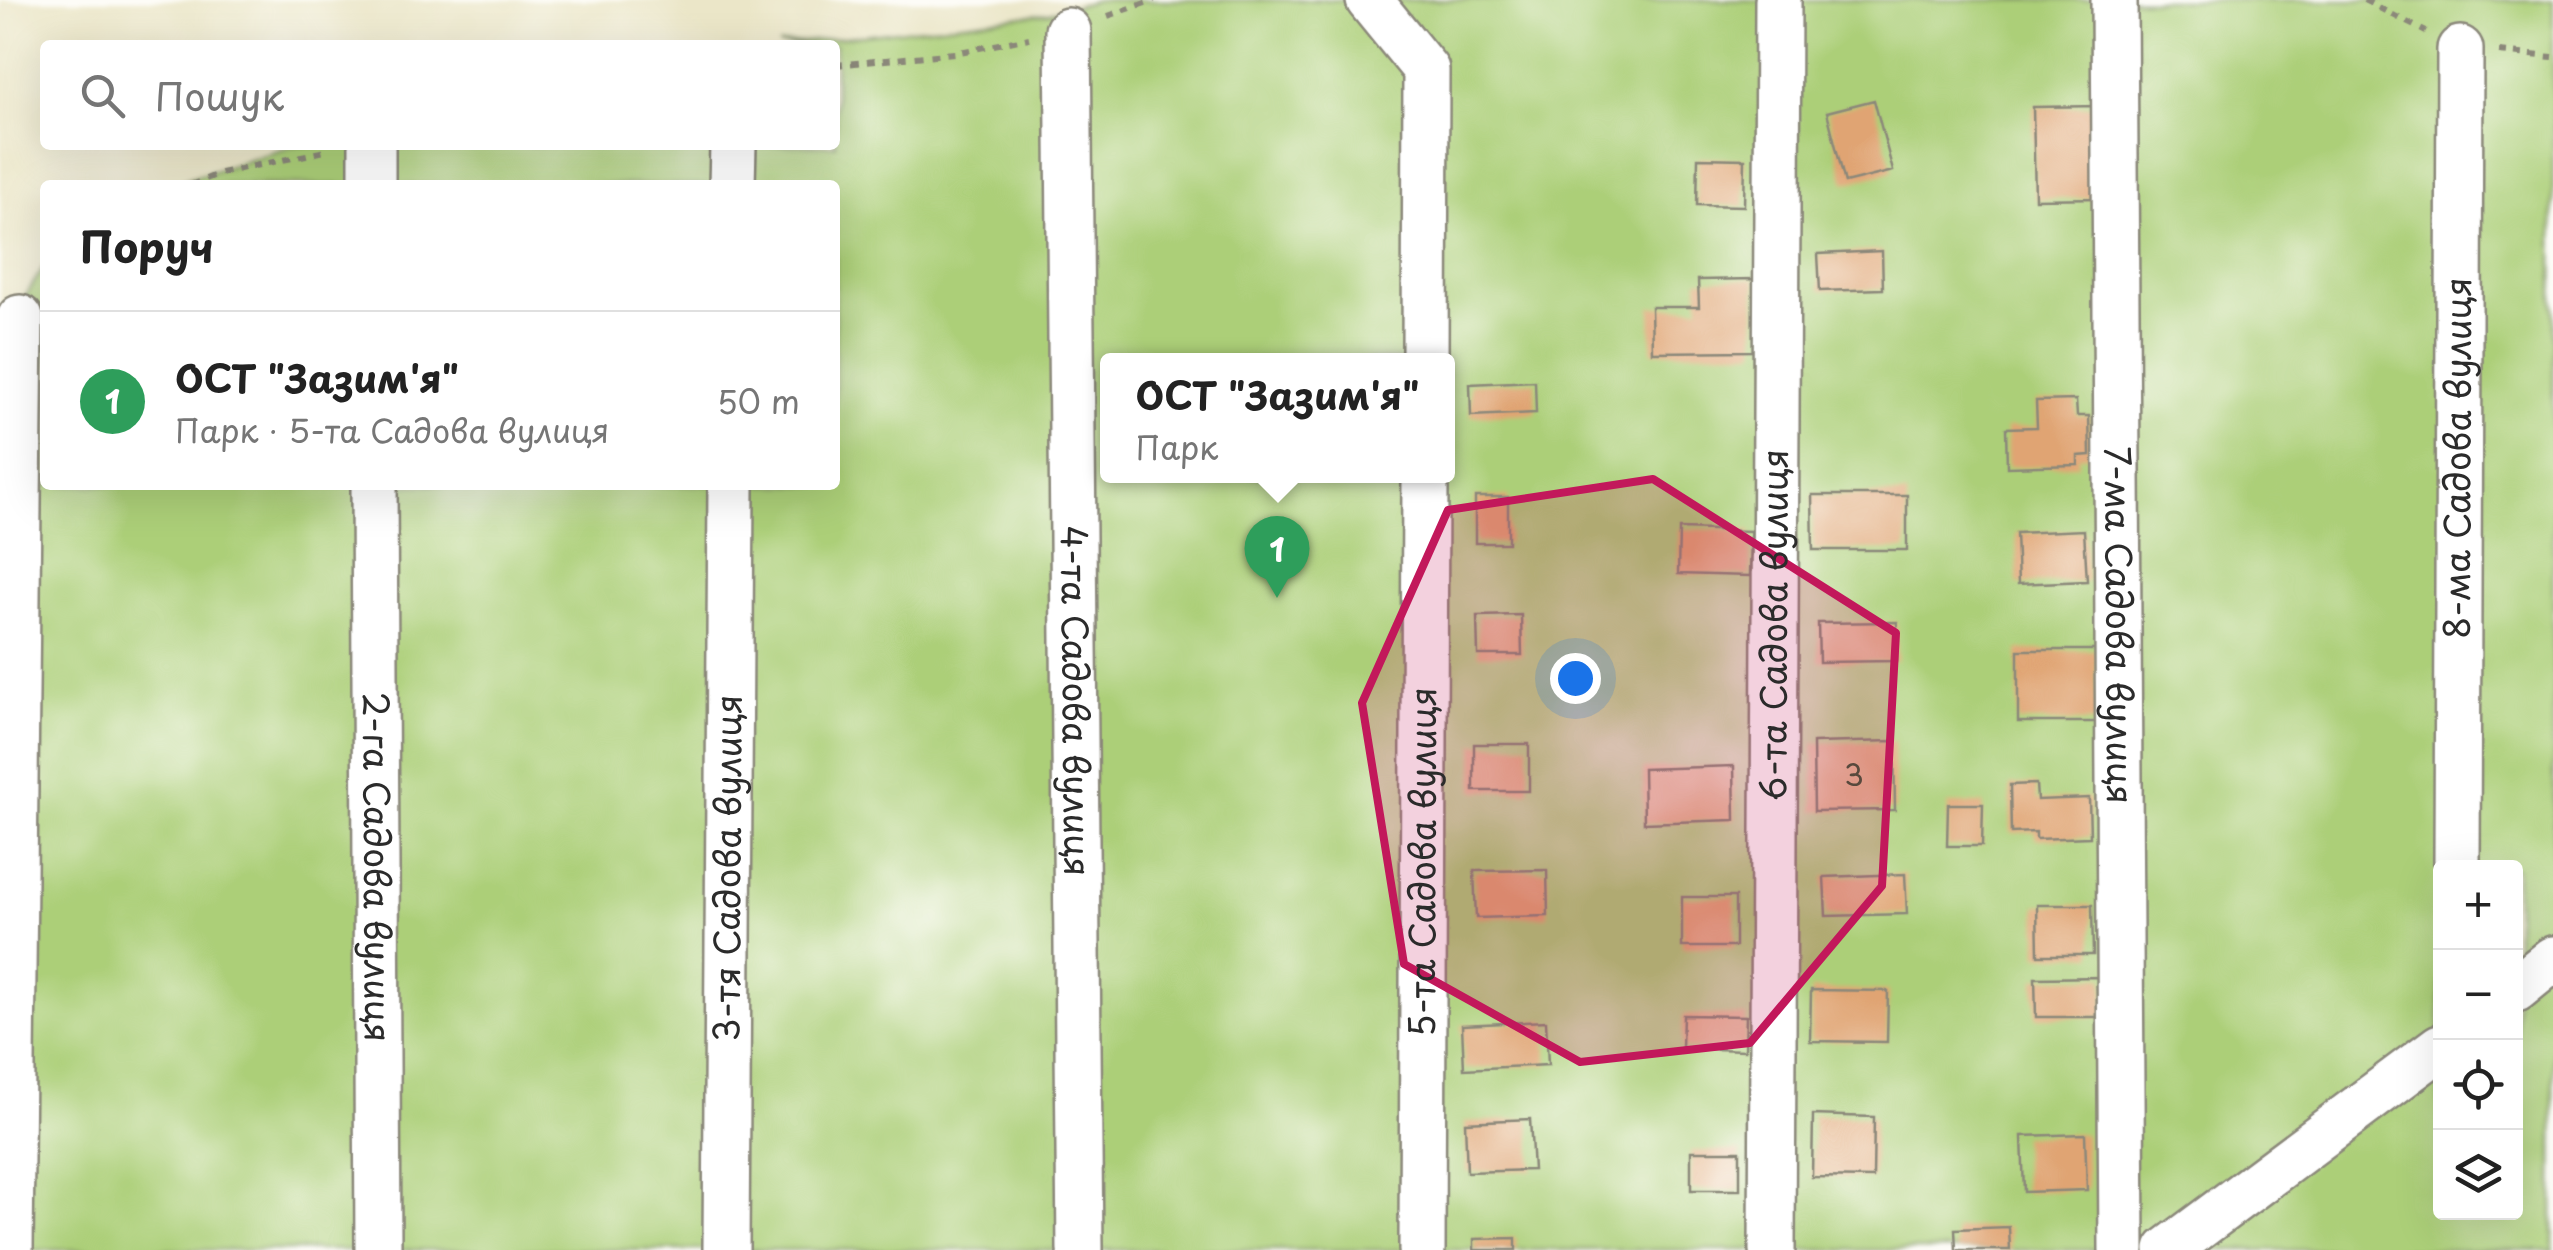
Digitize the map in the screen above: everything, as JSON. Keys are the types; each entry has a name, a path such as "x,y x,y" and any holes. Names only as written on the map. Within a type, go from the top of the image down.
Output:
{"street":[{"path":"1369,0 1426,70 1425,353"},
{"name":"6-та Садова вулиця","path":"1772,1250 1778,0"},
{"name":"7-ма Садова вулиця","path":"2114,0 2122,1250"},
{"name":"4-та Садова вулиця","path":"1068,30 1080,1250"},
{"name":"8-ма Садова вулиця","path":"2457,860 2460,49"},
{"path":"354,150 369,180"},
{"path":"732,150 732,180"},
{"path":"10,1250 20,318"},
{"name":"5-та Садова вулиця","path":"1422,1250 1425,483"},
{"name":"2-га Садова вулиця","path":"374,490 378,1250"},
{"name":"3-тя Садова вулиця","path":"726,1250 731,490"},
{"path":"2523,983 2553,959"},
{"path":"2168,1250 2433,1052"}],"path":[{"path":"840,64 955,52 1068,30 1154,0"},
{"path":"205,180 337,150"}],"highlighted area":[{"path":"1653,479 1896,633 1882,886 1750,1043 1580,1062 1404,964 1362,703 1448,510"}],"green space":[{"path":"1097,0 2553,0 2553,1250 0,1250 4,331 40,273 40,490 840,490 840,180 185,180 281,150 840,150 840,40 820,40 1048,13"}],"building":[{"path":"1874,100 1893,171 1845,183 1827,112"},
{"path":"2100,106 2102,198 2035,199 2033,107"},
{"path":"1698,158 1745,159 1744,206 1697,205"},
{"path":"1882,251 1883,289 1820,291 1818,254"},
{"path":"1755,279 1756,351 1652,352 1651,307 1699,307 1698,280"},
{"path":"1535,381 1536,413 1471,416 1470,384"},
{"path":"2076,400 2077,416 2089,416 2090,455 2078,456 2078,465 2007,467 2006,428 2037,427 2036,401"},
{"path":"1812,495 1907,495 1907,550 1813,550"},
{"path":"1475,497 1508,497 1508,543 1475,543"},
{"path":"1679,529 1751,531 1750,576 1678,574"},
{"path":"2084,530 2087,581 2018,584 2016,533"},
{"path":"1521,615 1522,655 1478,655 1477,616"},
{"path":"1897,622 1897,661 1819,662 1818,623"},
{"path":"2018,650 2096,650 2096,722 2018,722"},
{"path":"1894,741 1895,810 1814,811 1813,743"},
{"path":"1474,744 1529,744 1529,791 1474,791"},
{"path":"1734,766 1735,820 1644,823 1643,769"},
{"path":"2036,784 2037,800 2089,798 2090,837 2036,839 2036,832 2011,833 2010,785"},
{"path":"1948,804 1983,804 1982,846 1947,846"},
{"path":"1547,870 1548,916 1476,918 1474,871"},
{"path":"1905,874 1907,914 1826,916 1824,877"},
{"path":"1682,897 1735,897 1735,947 1682,947"},
{"path":"2037,905 2092,905 2093,955 2038,955"},
{"path":"2104,977 2105,1017 2036,1017 2035,978"},
{"path":"1811,990 1888,991 1887,1042 1810,1041"},
{"path":"1683,1015 1746,1016 1745,1050 1682,1048"},
{"path":"1546,1021 1548,1065 1464,1069 1462,1025"},
{"path":"1813,1115 1874,1117 1873,1178 1812,1177"},
{"path":"1530,1119 1533,1170 1467,1172 1465,1122"},
{"path":"2085,1134 2087,1190 2024,1192 2022,1136"},
{"path":"1691,1151 1740,1151 1740,1190 1691,1190"},
{"path":"2009,1227 2010,1250 1956,1250 1955,1229"},
{"path":"1516,1238 1516,1250 1474,1250 1474,1239"}],"place":[{"name":"ОСТ \"Зазим'я\"","path":"1277,598"}]}
